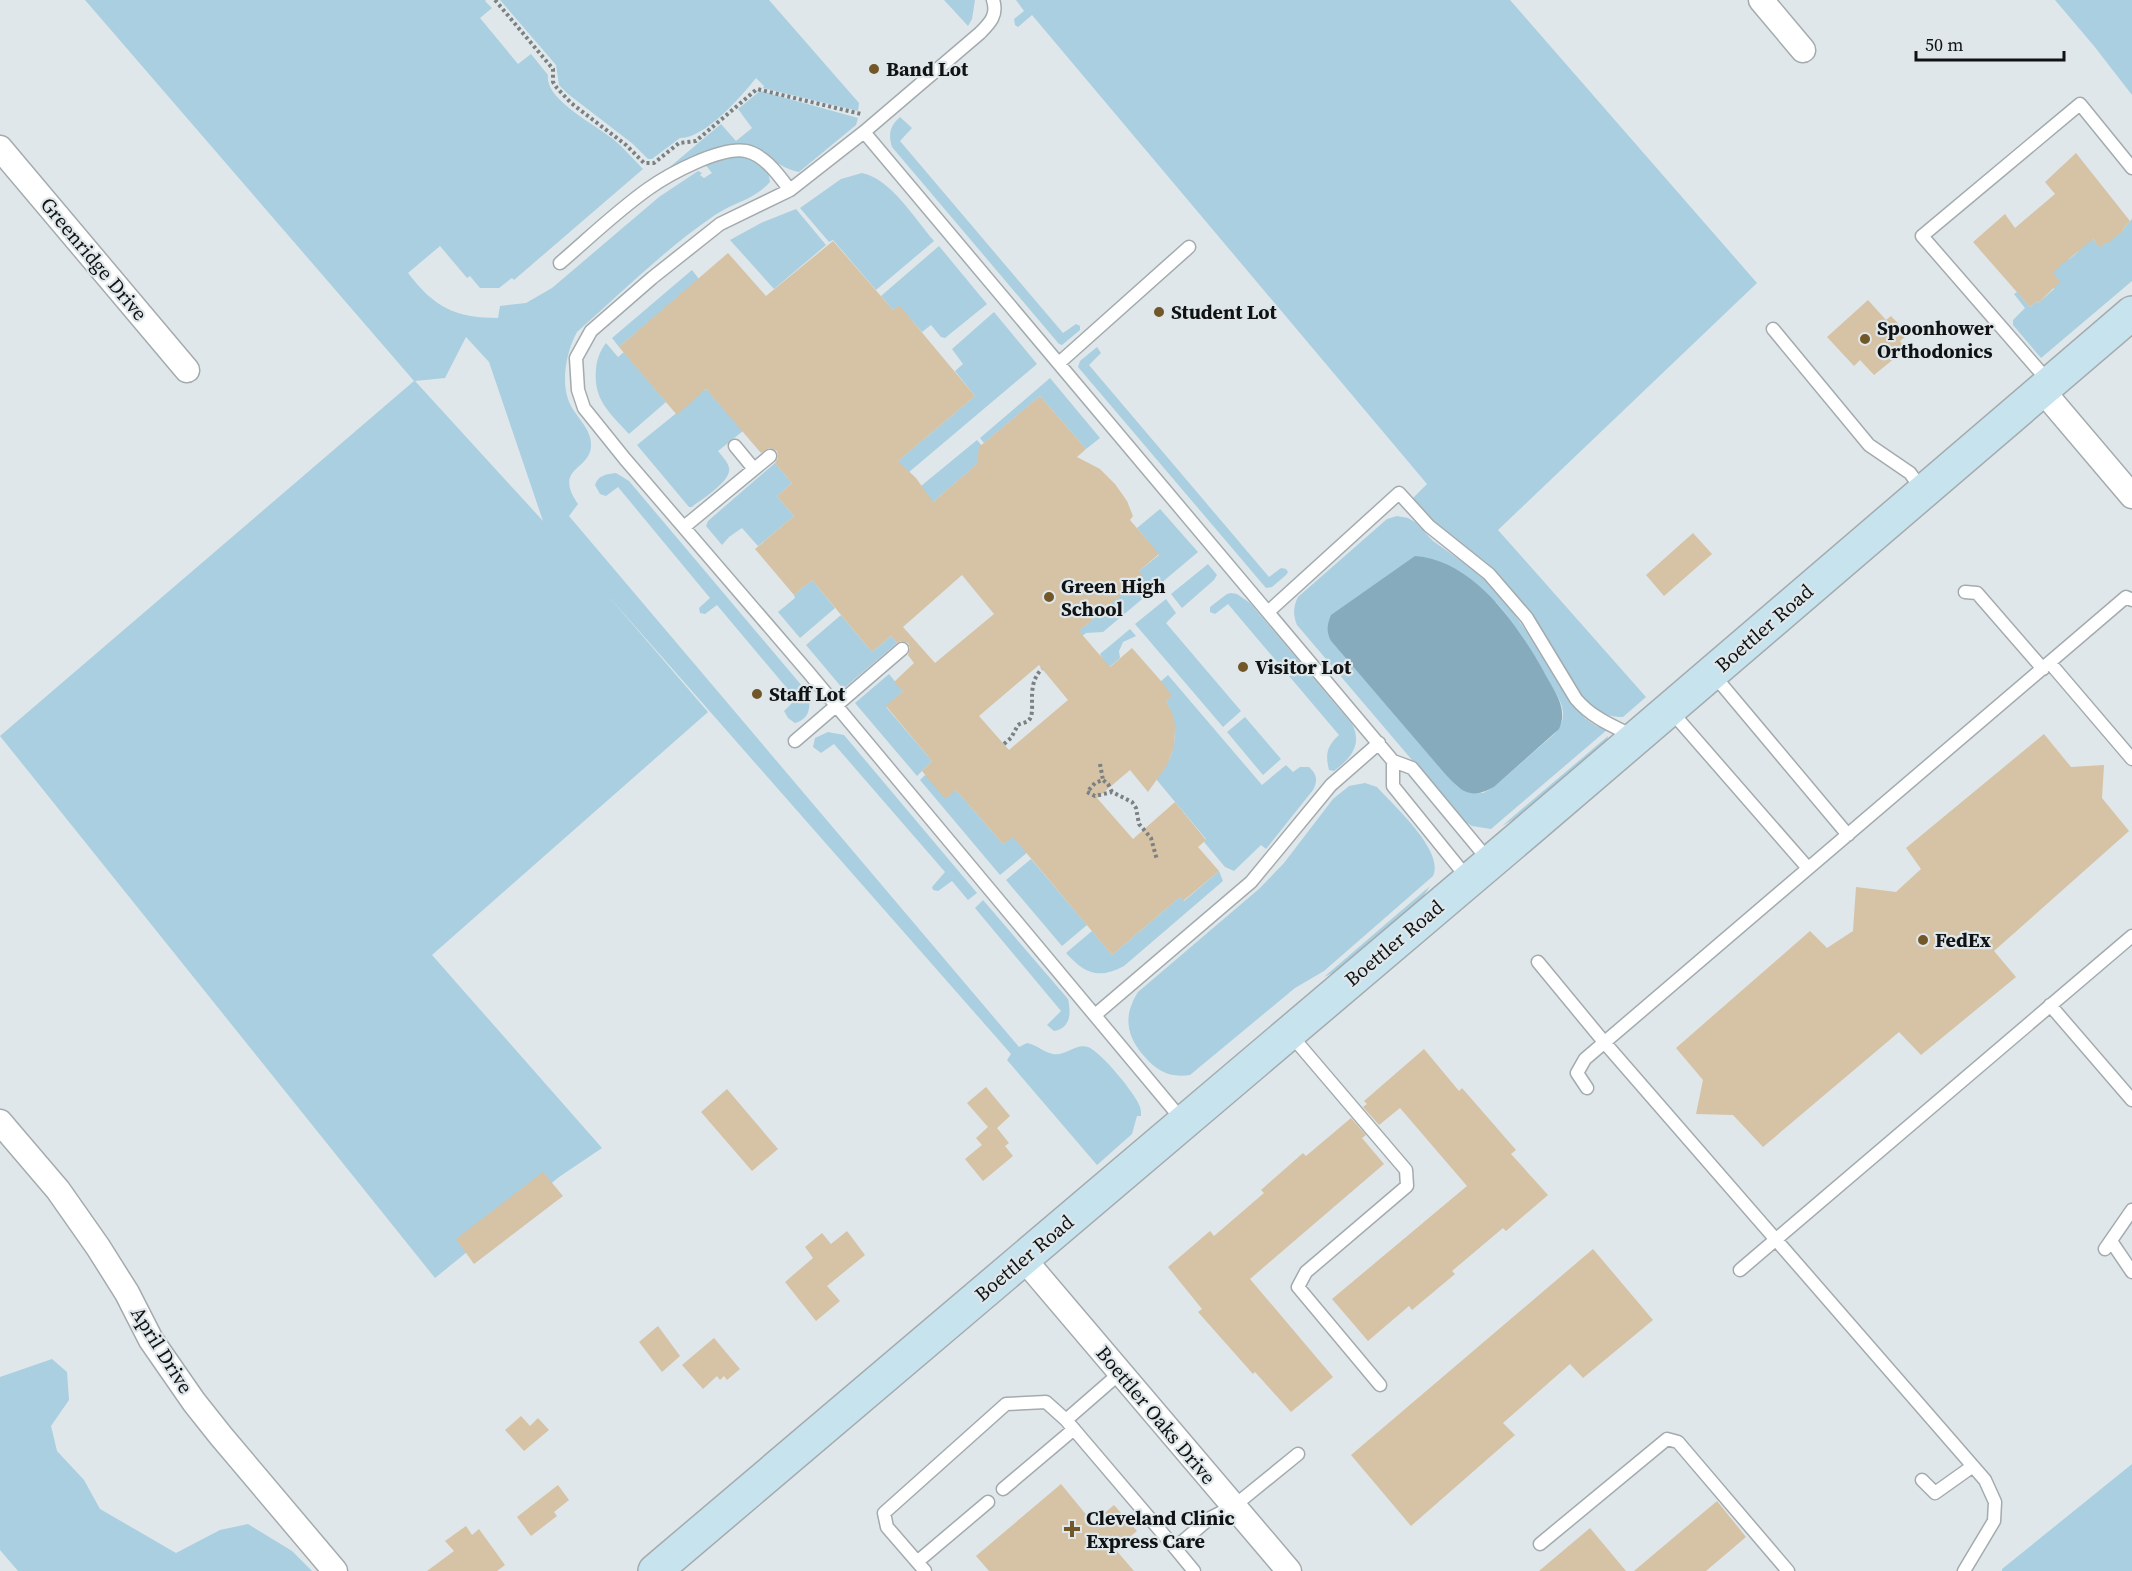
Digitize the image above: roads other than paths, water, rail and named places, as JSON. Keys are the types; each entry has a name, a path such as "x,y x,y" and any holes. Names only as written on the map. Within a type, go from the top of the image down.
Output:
{"street":[{"path":"1761,0 1803,50"},
{"name":"Greenridge Drive","path":"0,148 188,370"},
{"name":"Boettler Road","path":"655,1571 1712,674 2132,313"},
{"path":"2046,387 2132,496"},
{"name":"April Drive","path":"0,1122 58,1190 99,1247 152,1340 195,1402 334,1571"},
{"name":"Boettler Oaks Drive","path":"1023,1258 1289,1571"}],"lane":[{"path":"994,3 994,18 980,33 864,132 790,190 720,224 591,331 576,358 578,390 584,408 1184,1121"},
{"path":"2046,387 1922,236 2080,104 2132,168"},
{"path":"864,132 1393,761 1412,768 1480,871"},
{"path":"560,263 649,188 721,152 747,151 764,160 790,190"},
{"path":"1059,363 1189,247"},
{"path":"1773,329 1869,446 1910,473 1924,492"},
{"path":"735,446 754,469"},
{"path":"684,527 770,456"},
{"path":"1269,611 1399,493 1429,526 1489,574 1527,618 1582,707 1593,716 1636,738"},
{"path":"1965,592 1977,593 2132,759"},
{"path":"1587,1088 1577,1073 1585,1059 1807,867 1848,835 2126,597 2132,600"},
{"path":"795,741 902,649"},
{"path":"1712,674 1848,835"},
{"path":"1670,709 1807,867"},
{"path":"1095,1015 1251,882 1330,785 1379,744"},
{"path":"1393,761 1393,786 1480,871"},
{"path":"1740,1270 2132,936"},
{"path":"1538,962 1604,1042 1985,1479 1995,1502 1994,1521 1964,1571"},
{"path":"2050,1005 2132,1100"},
{"path":"1289,1033 1406,1170 1407,1186 1306,1272 1298,1287 1380,1385"},
{"path":"2132,1210 2108,1245 2132,1272"},
{"path":"1003,1489 1120,1373"},
{"path":"988,1502 921,1567 886,1527 884,1513 1006,1404 1046,1402 1070,1425 1194,1571"},
{"path":"1540,1544 1666,1439 1678,1442 1788,1571"},
{"path":"1175,1548 1210,1518 1234,1506 1298,1454"},
{"path":"1922,1480 1935,1494 1973,1466"}],"place":[{"name":"Band Lot","path":"874,69"},
{"name":"Student Lot","path":"1159,312"},
{"name":"Spoonhower Orthodonics","path":"1865,339"},
{"name":"Green High School","path":"1049,597"},
{"name":"Visitor Lot","path":"1243,667"},
{"name":"Staff Lot","path":"757,694"},
{"name":"FedEx","path":"1923,940"},
{"name":"Cleveland Clinic Express Care","path":"1072,1529"}]}
